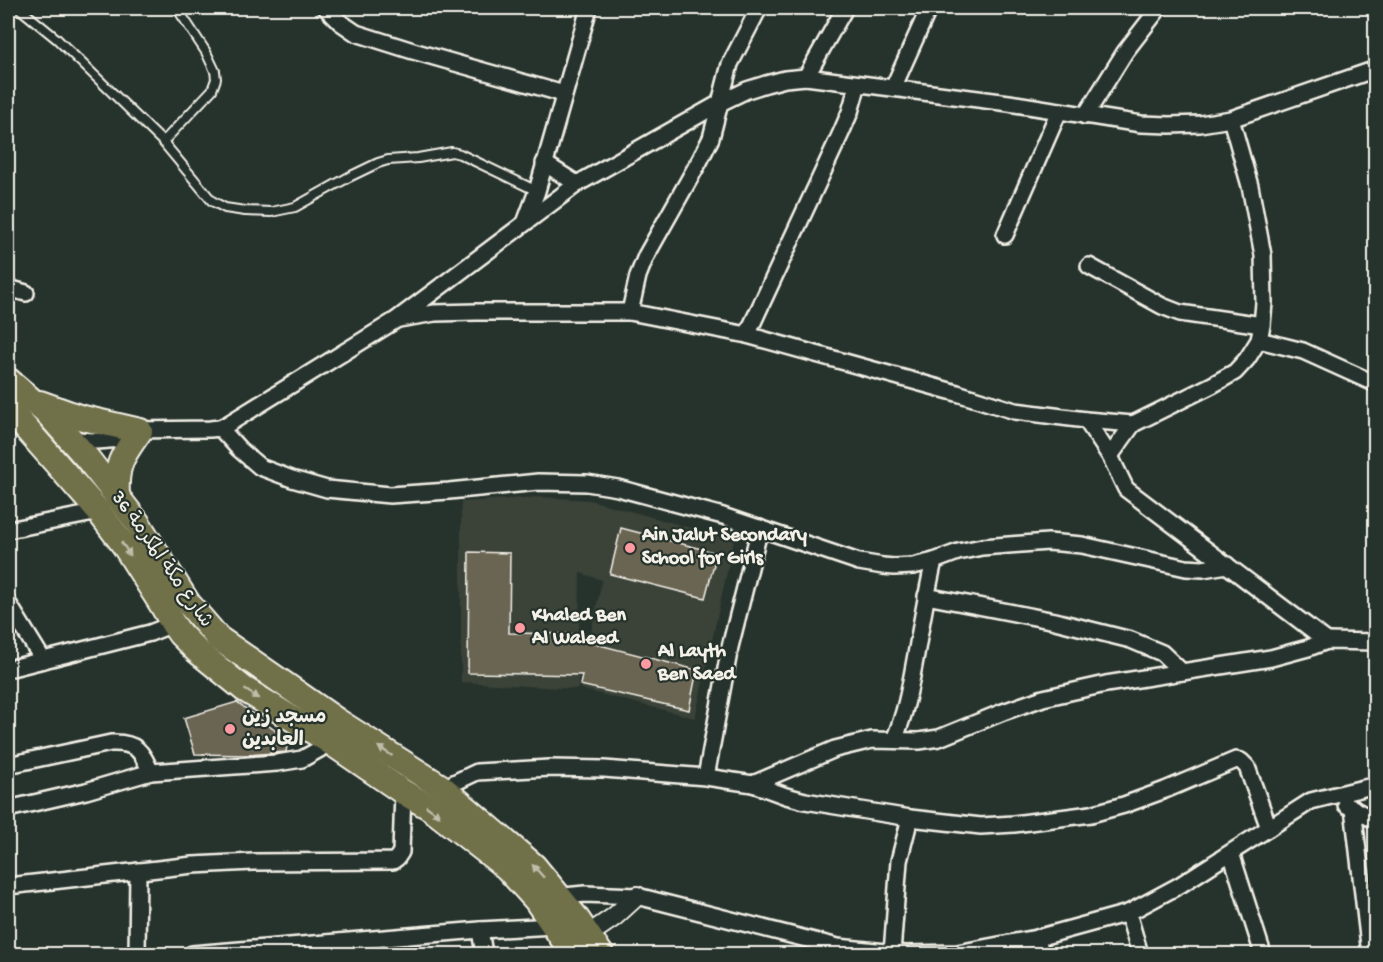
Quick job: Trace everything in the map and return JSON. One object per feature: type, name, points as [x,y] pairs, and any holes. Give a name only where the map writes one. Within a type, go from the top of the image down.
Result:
[{"type":"main road","name":"شارع مكة المكرمة 36","points":[[8,380],[50,416],[69,438],[108,505],[124,545],[172,624],[197,651],[244,689],[429,807],[548,898],[595,945]]},
{"type":"main road","points":[[8,396],[49,431],[69,438],[63,451],[64,472]]},
{"type":"main road","points":[[32,400],[79,417],[140,431],[123,454],[108,505]]},
{"type":"main road","name":"شارع مكة المكرمة 36","points":[[8,408],[64,472],[108,505],[137,522],[188,603],[218,638],[339,722],[443,788],[534,866],[548,898],[554,927],[569,952]]},
{"type":"street","points":[[326,8],[356,33],[564,94]]},
{"type":"street","points":[[525,223],[537,191],[589,8]]},
{"type":"street","points":[[630,312],[638,276],[646,256],[711,138],[730,64],[759,8]]},
{"type":"street","points":[[806,77],[845,8]]},
{"type":"street","points":[[893,88],[929,8]]},
{"type":"street","points":[[1085,116],[1125,52],[1159,8]]},
{"type":"street","points":[[69,438],[82,433],[110,429],[140,431],[210,429],[228,424],[396,320],[577,184],[720,103],[766,84],[806,77],[1141,124],[1170,125],[1200,124],[1231,119],[1376,69]]},
{"type":"street","points":[[747,335],[841,134],[858,84]]},
{"type":"street","points":[[1005,235],[1059,111]]},
{"type":"street","points":[[1110,456],[1133,424],[1235,372],[1247,359],[1260,333],[1264,287],[1263,255],[1250,186],[1231,119]]},
{"type":"street","points":[[544,163],[577,184]]},
{"type":"street","points":[[1089,266],[1162,306],[1180,313],[1260,333],[1376,384]]},
{"type":"street","points":[[8,288],[26,292]]},
{"type":"street","points":[[396,320],[435,314],[476,312],[630,312],[747,335],[1015,411],[1133,424]]},
{"type":"street","points":[[1086,420],[1110,456],[1126,489],[1327,641]]},
{"type":"street","points":[[220,428],[260,467],[327,489],[390,495],[538,482],[586,483],[628,491],[723,516],[859,562],[894,567],[913,566],[934,561],[982,546],[1048,542],[1082,545],[1186,568],[1203,569],[1227,566]]},
{"type":"street","points":[[8,530],[108,505]]},
{"type":"street","points":[[706,777],[730,647],[760,528]]},
{"type":"street","points":[[894,740],[903,720],[934,561]]},
{"type":"street","points":[[926,596],[1054,621],[1131,640],[1162,653],[1182,672]]},
{"type":"street","points":[[8,603],[43,660]]},
{"type":"street","points":[[8,669],[150,633],[172,624]]},
{"type":"street","points":[[753,784],[835,749],[872,740],[919,741],[939,738],[1043,698],[1106,684],[1271,658],[1327,641],[1376,642]]},
{"type":"street","points":[[12,808],[86,791],[151,772],[277,763],[302,759],[320,749],[327,740]]},
{"type":"street","points":[[8,765],[111,742],[124,742],[135,746],[144,757],[151,772]]},
{"type":"street","points":[[443,788],[477,772],[550,768],[604,769],[706,777],[753,784],[805,801],[910,818],[981,826],[1091,814],[1165,790],[1236,760],[1241,761],[1247,767],[1269,828]]},
{"type":"street","points":[[548,898],[585,894],[637,896],[838,951],[957,954],[1037,938],[1128,913],[1180,885],[1311,801],[1376,785]]},
{"type":"street","points":[[8,886],[193,865],[393,861],[401,852],[403,792]]},
{"type":"street","points":[[1288,815],[1348,806],[1376,795]]},
{"type":"street","points":[[1348,806],[1376,821]]},
{"type":"street","points":[[1348,806],[1370,954]]},
{"type":"street","points":[[901,954],[899,861],[910,818]]},
{"type":"street","points":[[1231,853],[1263,954]]},
{"type":"street","points":[[136,954],[138,871]]},
{"type":"street","points":[[569,952],[595,945],[614,917],[637,896]]},
{"type":"street","points":[[1128,913],[1140,954]]},
{"type":"street","points":[[192,954],[480,930],[554,927]]},
{"type":"street","points":[[480,930],[484,954]]},
{"type":"street","points":[[1037,938],[1041,954]]},
{"type":"lane","points":[[18,8],[57,39],[163,142],[212,201],[225,208],[271,212],[295,207],[366,168],[388,160],[452,152],[537,191]]},
{"type":"lane","points":[[163,142],[212,90],[216,79],[215,71],[206,52],[177,8]]},
{"type":"shaded area","points":[[540,497],[590,500],[734,540],[695,718],[581,689],[602,580],[580,573],[578,689],[461,682],[461,502]]},
{"type":"building","name":"Ain Jalut Secondary School for Girls","points":[[621,528],[717,553],[705,598],[610,574]]},
{"type":"building","name":"Khaled Ben Al Waleed","points":[[469,552],[510,553],[509,633],[576,634],[576,639],[697,670],[689,710],[580,685],[582,675],[468,673]]},
{"type":"building","name":"مسجد زين العابدين","points":[[237,702],[288,740],[286,752],[246,755],[195,754],[184,718]]},
{"type":"place","name":"Ain Jalut Secondary School for Girls","points":[[630,548]]},
{"type":"place","name":"Khaled Ben Al Waleed","points":[[520,628]]},
{"type":"place","name":"Al Layth Ben Saed","points":[[646,664]]},
{"type":"place","name":"مسجد زين العابدين","points":[[230,729]]}]
